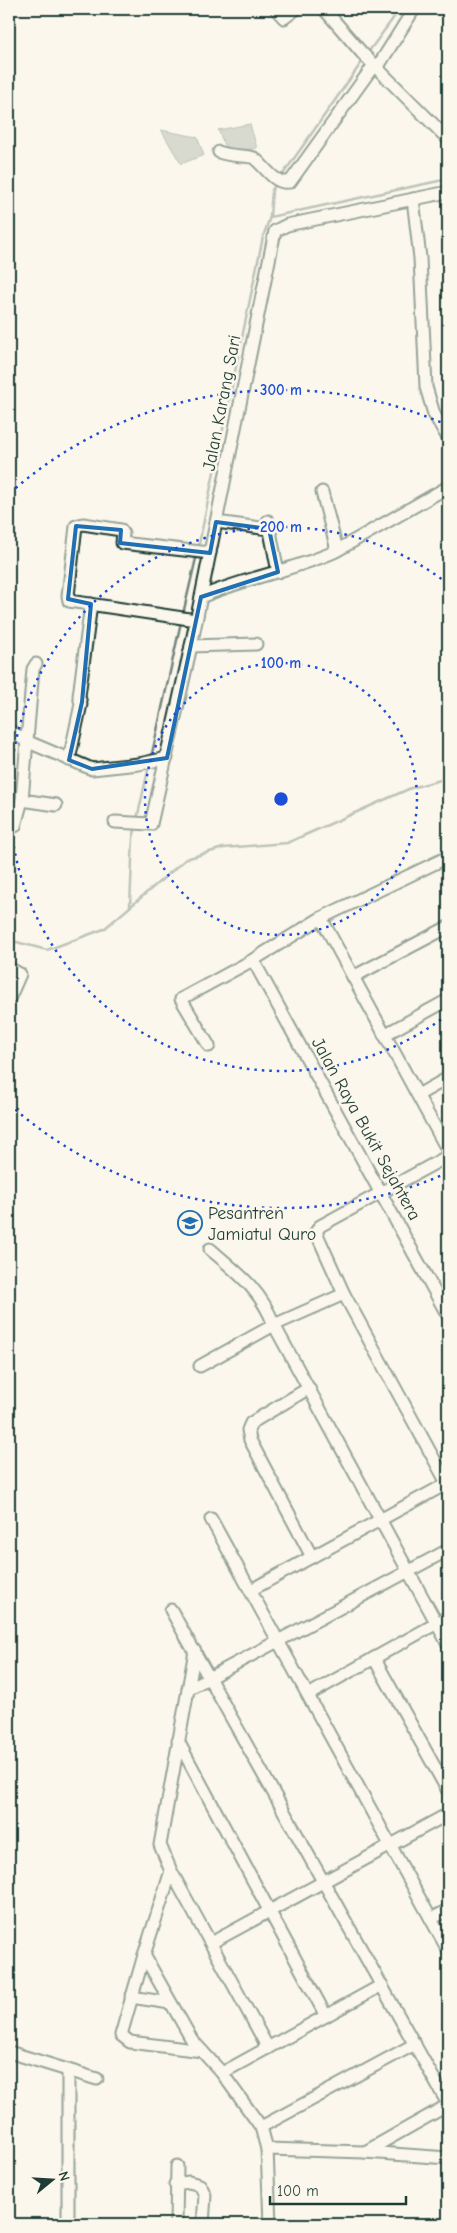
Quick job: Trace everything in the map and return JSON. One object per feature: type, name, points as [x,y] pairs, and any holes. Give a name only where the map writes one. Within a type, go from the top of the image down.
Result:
[{"type":"street","points":[[276,9],[284,18],[296,9]]},
{"type":"street","points":[[324,9],[362,53],[448,139]]},
{"type":"street","points":[[219,152],[229,157],[250,156],[283,182],[292,181],[414,9]]},
{"type":"street","name":"Jalan Karang Sari","points":[[114,822],[151,824],[162,759],[191,646],[193,619],[201,597],[207,553],[216,522],[275,231],[287,225],[448,192]]},
{"type":"street","points":[[413,199],[420,258],[426,387],[434,414],[448,438]]},
{"type":"street","points":[[201,597],[226,586],[305,565],[336,551],[448,487]]},
{"type":"street","points":[[322,492],[336,551]]},
{"type":"street","points":[[216,522],[268,525],[278,572]]},
{"type":"street","points":[[193,619],[68,599],[76,526],[83,524],[121,530],[123,532],[122,543],[207,553]]},
{"type":"street","points":[[69,760],[82,704],[79,696],[90,604]]},
{"type":"street","points":[[191,646],[256,644]]},
{"type":"street","points":[[15,826],[22,800],[33,669],[36,664]]},
{"type":"street","points":[[9,730],[26,742],[92,769],[139,764],[162,759]]},
{"type":"street","points":[[22,800],[56,805]]},
{"type":"street","points":[[209,1046],[181,998],[253,960],[320,918],[448,856]]},
{"type":"street","points":[[320,918],[448,1151]]},
{"type":"street","points":[[354,977],[447,930]]},
{"type":"street","name":"Jalan Raya Bukit Sejahtera","points":[[253,960],[448,1316]]},
{"type":"street","points":[[9,968],[20,974],[9,999]]},
{"type":"street","points":[[384,1035],[448,1000]]},
{"type":"street","points":[[418,1095],[448,1078]]},
{"type":"street","points":[[251,1590],[448,1483],[344,1294],[316,1232],[320,1226],[448,1156]]},
{"type":"street","points":[[210,1249],[259,1294],[269,1310],[274,1325],[448,1644]]},
{"type":"street","points":[[200,1366],[274,1325],[344,1294]]},
{"type":"street","points":[[309,1388],[251,1423],[248,1430],[250,1440],[312,1557]]},
{"type":"street","points":[[211,1519],[448,1950]]},
{"type":"street","points":[[188,1689],[209,1676],[448,1550]]},
{"type":"street","points":[[171,1610],[448,2104],[365,2152]]},
{"type":"street","points":[[308,1695],[448,1617]]},
{"type":"street","points":[[195,1651],[159,1840],[162,1852],[171,1871],[268,2048]]},
{"type":"street","points":[[374,1658],[448,1791]]},
{"type":"street","points":[[178,1741],[326,2016]]},
{"type":"street","points":[[211,1944],[448,1814]]},
{"type":"street","points":[[171,1871],[120,2031],[126,2040],[202,2051]]},
{"type":"street","points":[[431,1919],[448,1910]]},
{"type":"street","points":[[144,1955],[192,2040],[222,2073],[261,2127],[267,2149],[270,2224]]},
{"type":"street","points":[[222,2073],[382,1985]]},
{"type":"street","points":[[131,1997],[170,2003]]},
{"type":"street","points":[[261,2127],[415,2044]]},
{"type":"street","points":[[9,2052],[97,2080]]},
{"type":"street","points":[[68,2071],[68,2224]]},
{"type":"street","points":[[267,2149],[365,2152],[448,2158]]},
{"type":"street","points":[[176,2224],[177,2166]]},
{"type":"street","points":[[176,2184],[189,2182],[200,2185],[205,2195],[203,2224]]},
{"type":"highlighted area","points":[[216,522],[269,529],[278,572],[201,597],[167,758],[92,769],[69,760],[82,702],[91,604],[68,599],[76,526],[121,530],[120,543],[210,553]]},
{"type":"shaded area","points":[[250,124],[257,148],[228,153],[218,130]]},
{"type":"shaded area","points":[[161,130],[197,137],[204,155],[181,164]]},
{"type":"waterway","points":[[367,54],[400,9]]},
{"type":"waterway","points":[[281,177],[364,59]]},
{"type":"waterway","points":[[270,217],[448,179]]},
{"type":"waterway","points":[[198,549],[263,237],[270,217],[272,190],[277,183]]},
{"type":"waterway","points":[[183,614],[197,554]]},
{"type":"waterway","points":[[151,758],[181,622]]},
{"type":"waterway","points":[[137,819],[149,766]]},
{"type":"waterway","points":[[9,940],[47,950],[104,929],[186,859],[223,848],[287,843],[411,788],[448,778]]},
{"type":"waterway","points":[[130,906],[133,838],[136,827]]},
{"type":"place","name":"Pesantren Jamiatul Quro","points":[[190,1223]]}]
